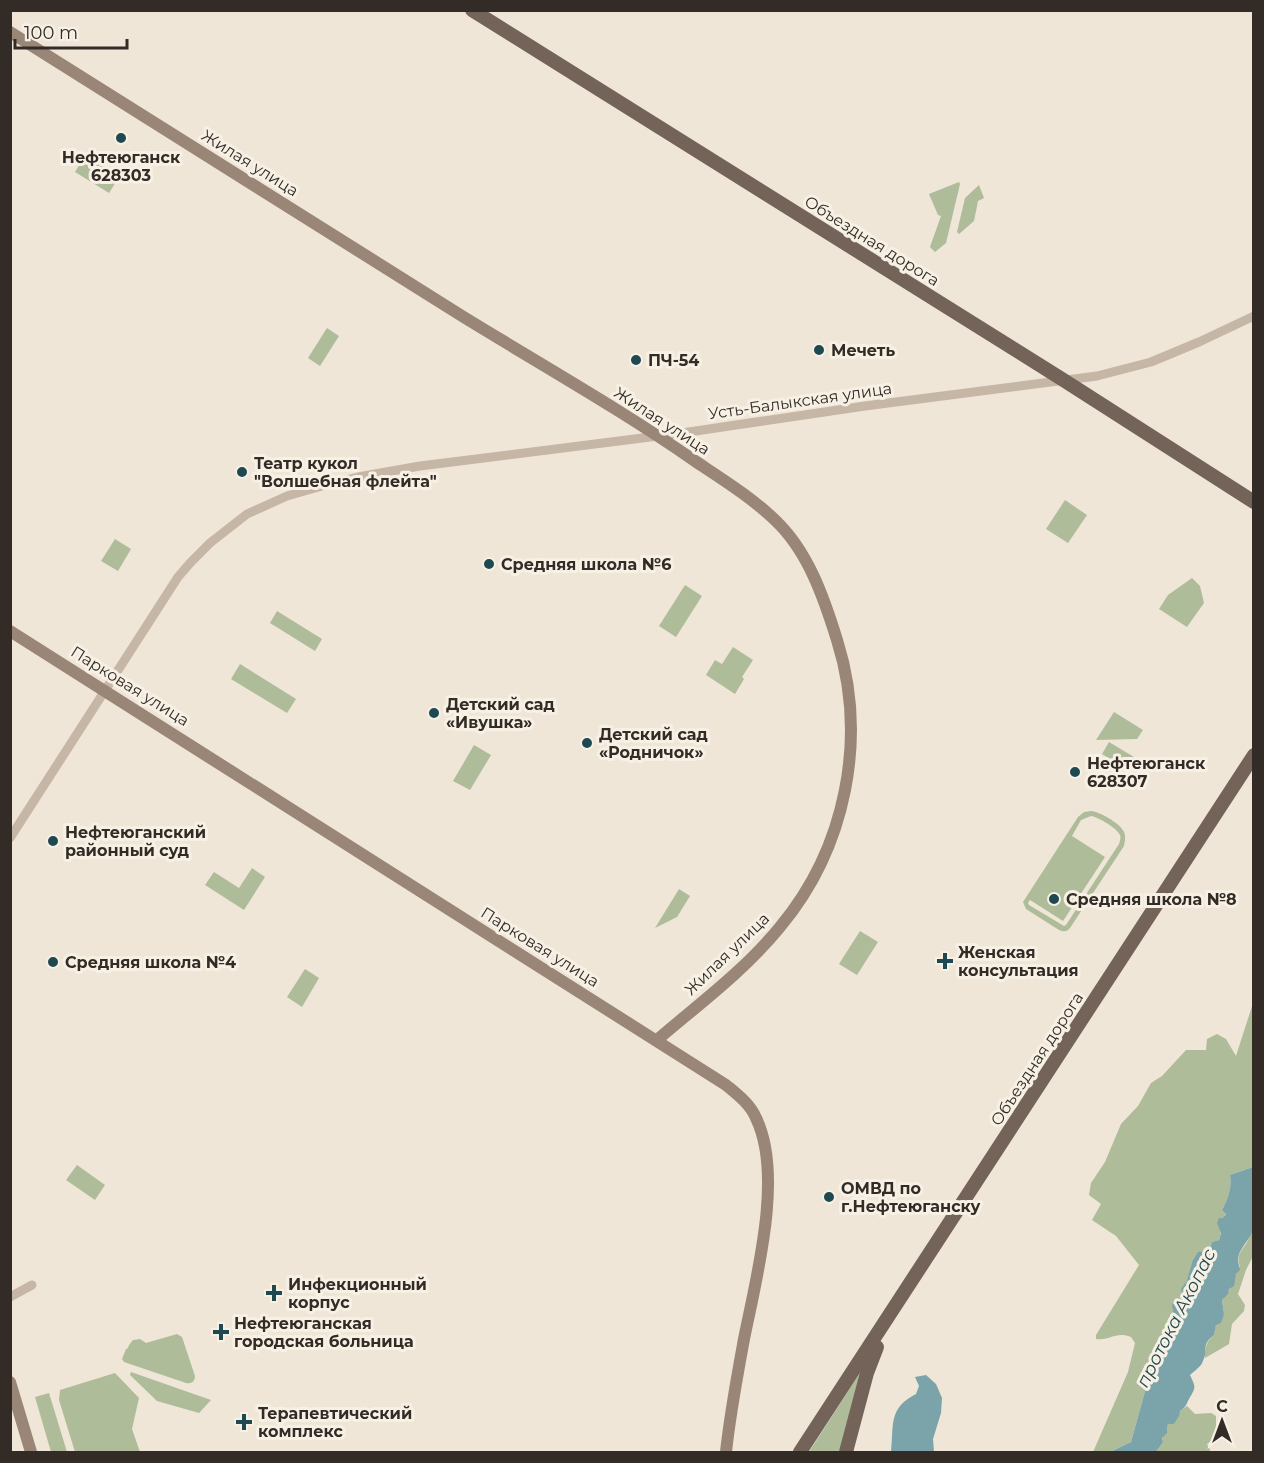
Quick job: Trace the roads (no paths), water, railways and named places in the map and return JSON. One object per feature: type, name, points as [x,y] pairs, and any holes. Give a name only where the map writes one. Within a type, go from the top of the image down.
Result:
[{"type":"main road","name":"Объездная дорога","points":[[472,10],[1254,502]]},
{"type":"main road","name":"Жилая улица","points":[[10,32],[658,436],[761,507],[782,527],[801,552],[821,594],[841,651],[849,692],[850,761],[844,798],[830,842],[818,869],[789,916],[752,957],[657,1040]]},
{"type":"main road","name":"Парковая улица","points":[[10,631],[657,1040],[726,1085],[750,1107],[757,1119],[765,1146],[768,1172],[767,1193],[759,1272],[734,1390],[726,1452]]},
{"type":"main road","name":"Объездная дорога","points":[[888,1320],[1254,755]]},
{"type":"main road","points":[[801,1452],[888,1320]]},
{"type":"main road","points":[[846,1452],[867,1373],[888,1320]]},
{"type":"main road","points":[[10,1382],[31,1452]]},
{"type":"street","name":"Усть-Балыкская улица","points":[[10,838],[166,594],[191,562],[230,526],[247,514],[287,496],[391,470],[1097,376],[1151,362],[1254,316]]},
{"type":"street","points":[[10,1297],[32,1285]]},
{"type":"water","name":"протока Акопас","points":[[1253,1167],[1253,1230],[1238,1256],[1240,1270],[1236,1274],[1234,1286],[1229,1289],[1228,1294],[1222,1300],[1224,1314],[1221,1323],[1216,1325],[1214,1335],[1207,1342],[1202,1363],[1190,1375],[1194,1387],[1186,1406],[1180,1411],[1174,1424],[1168,1424],[1167,1433],[1162,1438],[1163,1442],[1156,1452],[1110,1452],[1131,1442],[1149,1377],[1157,1373],[1159,1366],[1155,1343],[1164,1336],[1174,1316],[1172,1305],[1184,1296],[1181,1289],[1187,1281],[1192,1262],[1198,1252],[1209,1251],[1212,1242],[1219,1240],[1221,1233],[1217,1223],[1219,1218],[1223,1218],[1226,1214],[1222,1210],[1229,1193],[1230,1175]]},
{"type":"water","points":[[926,1375],[936,1384],[942,1398],[941,1413],[933,1439],[934,1452],[891,1452],[894,1418],[897,1411],[907,1399],[916,1394],[919,1386],[915,1377]]},
{"type":"place","name":"Нефтеюганск 628303","points":[[121,138]]},
{"type":"place","name":"Мечеть","points":[[819,350]]},
{"type":"place","name":"ПЧ-54","points":[[636,360]]},
{"type":"place","name":"Театр кукол \"Волшебная флейта\"","points":[[242,472]]},
{"type":"place","name":"Средняя школа №6","points":[[489,564]]},
{"type":"place","name":"Детский сад «Ивушка»","points":[[434,713]]},
{"type":"place","name":"Детский сад «Родничок»","points":[[587,743]]},
{"type":"place","name":"Нефтеюганск 628307","points":[[1075,772]]},
{"type":"place","name":"Нефтеюганский районный суд","points":[[53,841]]},
{"type":"place","name":"Средняя школа №8","points":[[1054,899]]},
{"type":"place","name":"Женская консультация","points":[[945,961]]},
{"type":"place","name":"Средняя школа №4","points":[[53,962]]},
{"type":"place","name":"ОМВД по г.Нефтеюганску","points":[[829,1197]]},
{"type":"place","name":"Инфекционный корпус","points":[[274,1293]]},
{"type":"place","name":"Нефтеюганская городская больница","points":[[221,1332]]},
{"type":"place","name":"Терапевтический комплекс","points":[[244,1422]]}]
